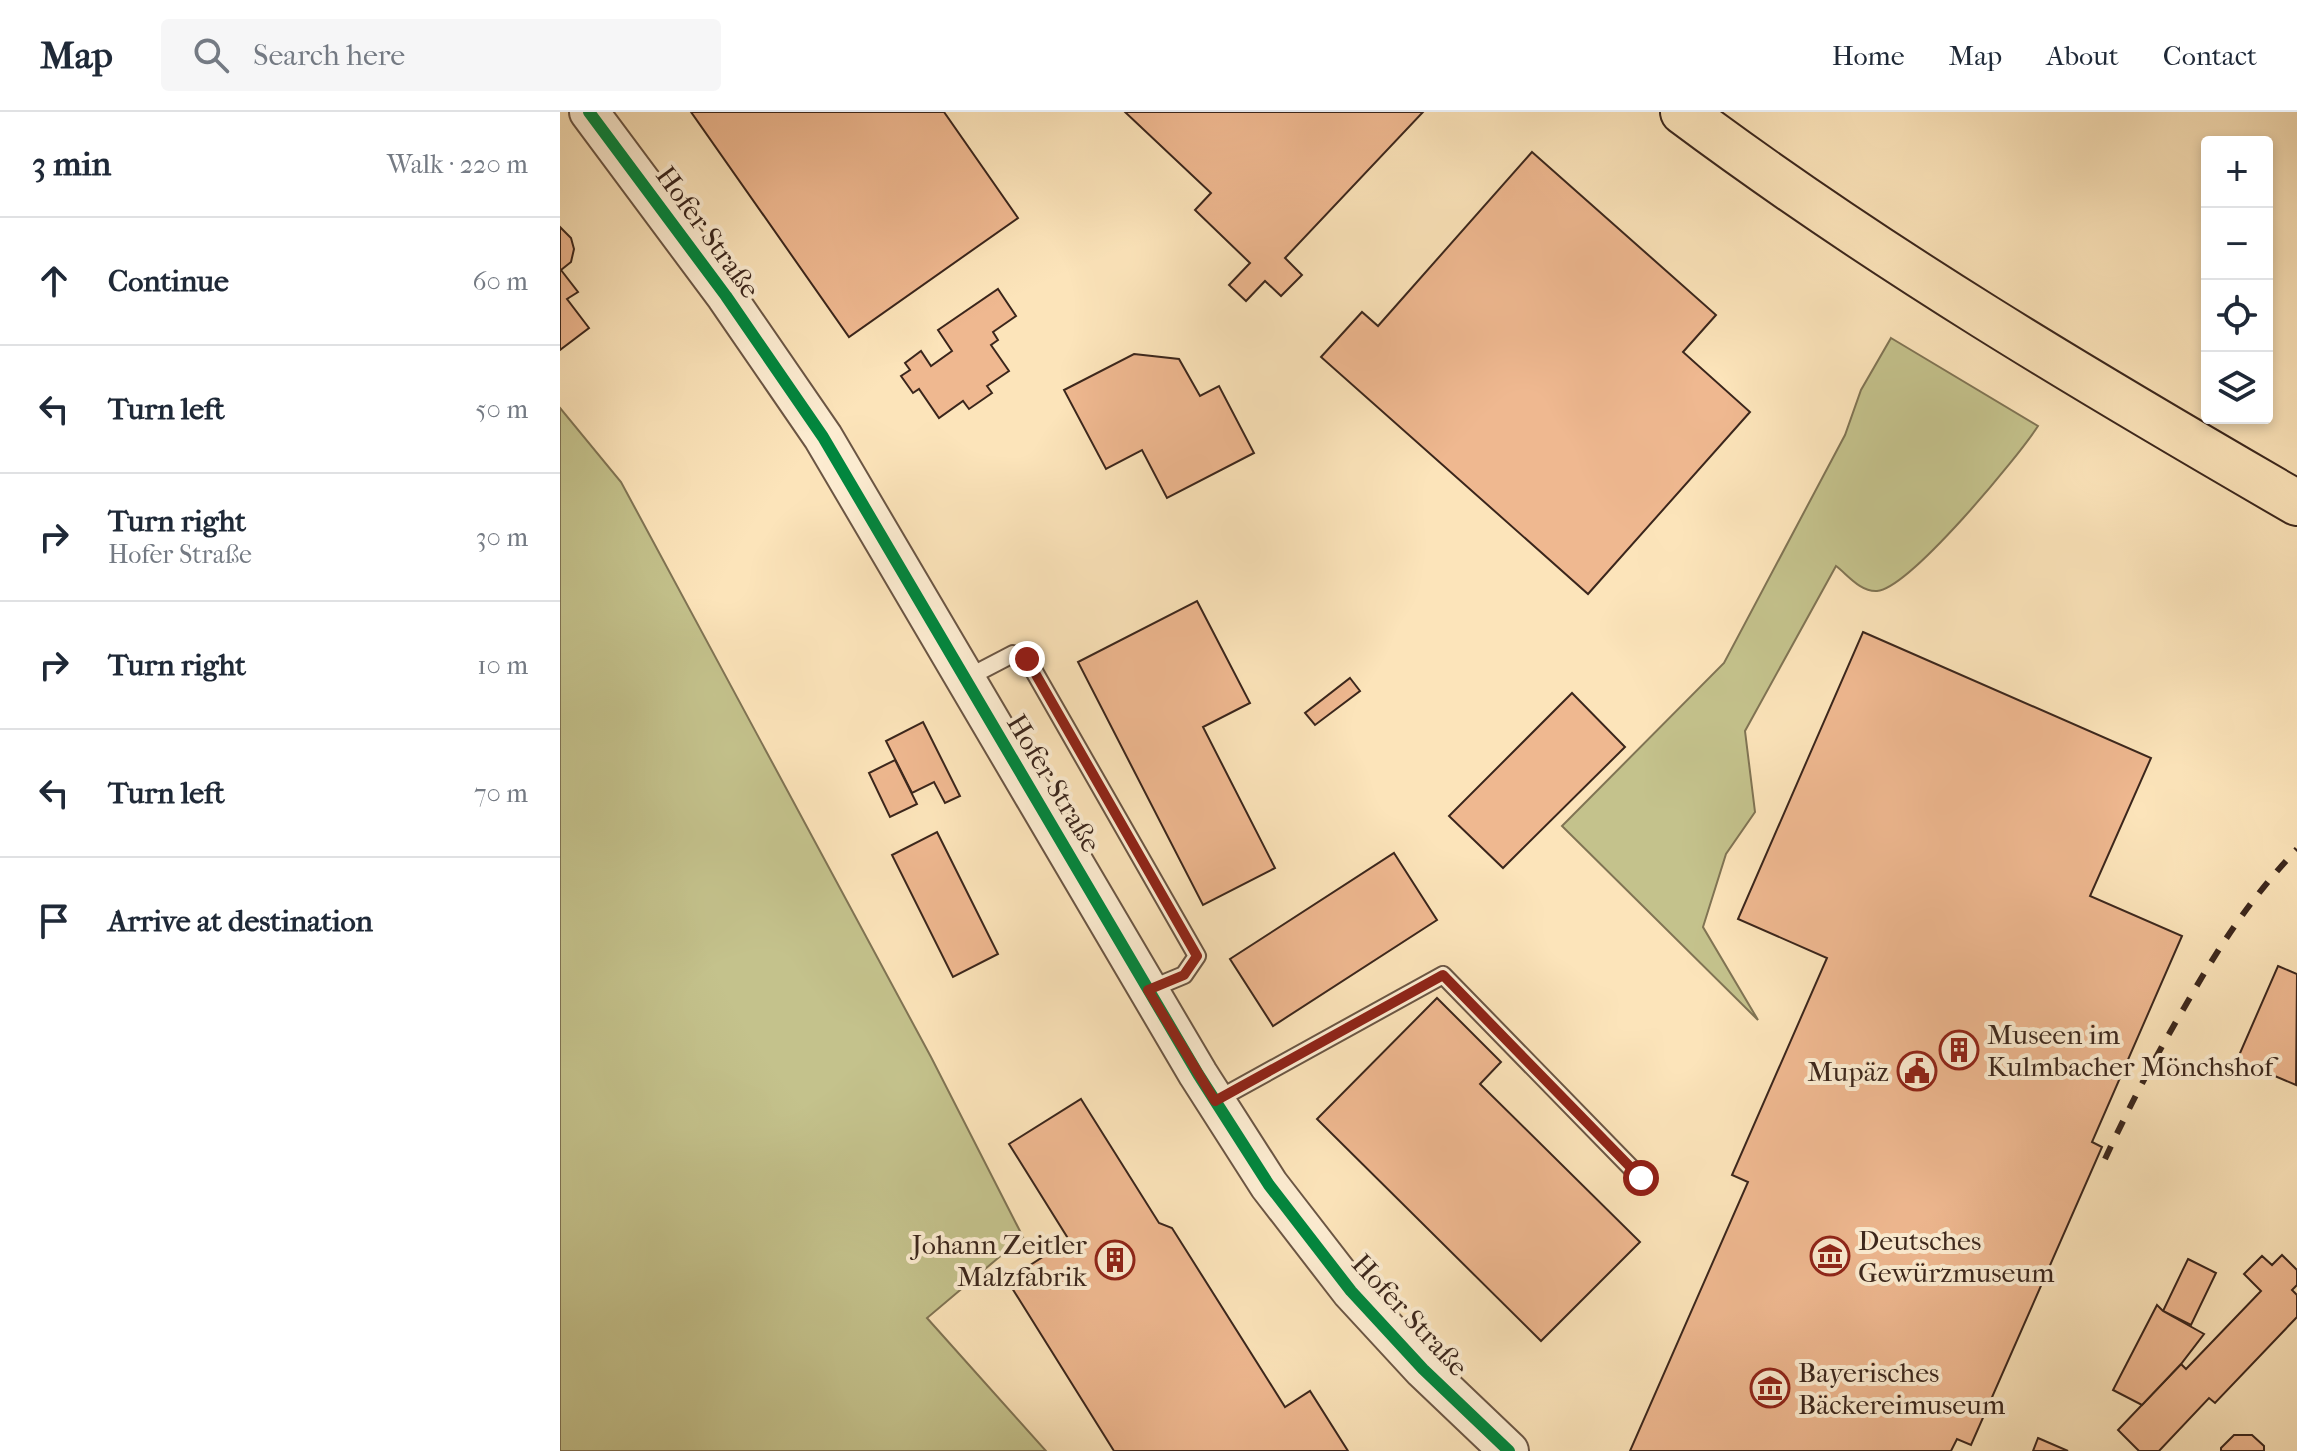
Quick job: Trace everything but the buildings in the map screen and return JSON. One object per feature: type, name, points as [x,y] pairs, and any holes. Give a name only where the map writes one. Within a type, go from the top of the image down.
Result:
[{"type":"highway","points":[[1683,112],[1912,269],[2143,414],[2297,503]]},
{"type":"street","name":"Hofer Straße","points":[[589,112],[726,296],[823,437],[1148,990],[1269,1185],[1351,1291],[1423,1369],[1509,1451]]},
{"type":"lane","points":[[965,679],[1013,654],[1027,659],[1197,956],[1184,975],[1148,990]]},
{"type":"lane","points":[[1215,1101],[1443,975],[1641,1178]]},
{"type":"shaded area","points":[[1891,338],[2038,426],[1962,519],[1937,546],[1893,584],[1871,591],[1859,586],[1836,566],[1745,731],[1755,812],[1726,854],[1703,927],[1758,1020],[1562,826],[1724,663],[1845,435],[1861,390]]},
{"type":"shaded area","points":[[560,408],[621,482],[931,1057],[1023,1237],[927,1318],[1046,1451],[560,1451]]},
{"type":"railway","points":[[2105,1159],[2133,1101],[2209,965],[2249,906],[2297,849]]},
{"type":"cycle path","points":[[589,112],[726,296],[823,437],[1198,1074],[1269,1185],[1351,1291],[1423,1369],[1509,1451]]},
{"type":"place","name":"Museen im Kulmbacher Mönchshof","points":[[1959,1050]]},
{"type":"place","name":"Mupäz","points":[[1917,1071]]},
{"type":"place","name":"Deutsches Gewürzmuseum","points":[[1830,1256]]},
{"type":"place","name":"Johann Zeitler Malzfabrik","points":[[1115,1260]]},
{"type":"place","name":"Bayerisches Bäckereimuseum","points":[[1770,1388]]},
{"type":"route","points":[[1027,659],[1197,956],[1184,975],[1148,990],[1215,1101],[1443,975],[1641,1178]]}]
